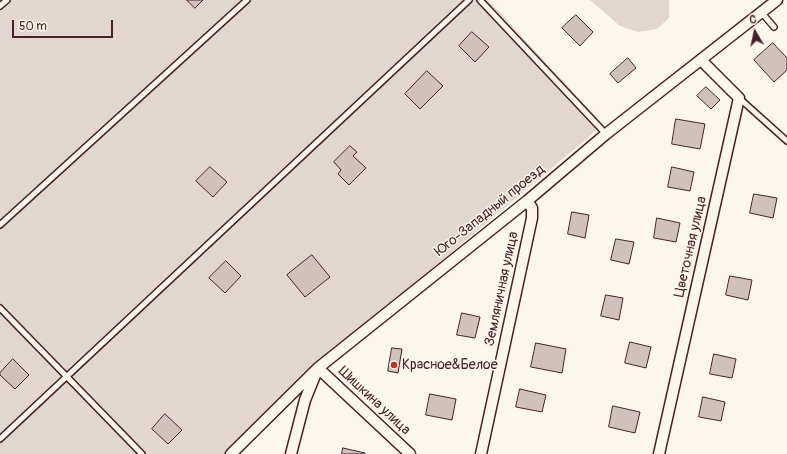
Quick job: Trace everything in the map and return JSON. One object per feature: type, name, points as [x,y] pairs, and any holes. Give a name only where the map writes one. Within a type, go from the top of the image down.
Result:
[{"type":"street","name":"Юго-Западный проезд","points":[[231,454],[318,368],[527,201],[606,134],[777,0]]},
{"type":"street","points":[[700,60],[739,98]]},
{"type":"street","name":"Цветочная улица","points":[[659,454],[739,98]]},
{"type":"street","name":"Земляничная улица","points":[[481,454],[532,218],[532,208],[527,201]]},
{"type":"street","points":[[291,454],[305,400],[318,368]]},
{"type":"street","name":"Шишкина улица","points":[[318,368],[410,454]]},
{"type":"lane","points":[[0,6],[7,0]]},
{"type":"lane","points":[[0,225],[247,0]]},
{"type":"lane","points":[[0,439],[469,0]]},
{"type":"lane","points":[[480,0],[606,134]]},
{"type":"lane","points":[[761,12],[774,27]]},
{"type":"lane","points":[[739,98],[787,141]]},
{"type":"lane","points":[[0,308],[142,454]]},
{"type":"shaded area","points":[[0,0],[488,0],[598,119],[598,127],[597,130],[315,367],[229,454],[0,454]]},
{"type":"shaded area","points":[[590,0],[669,0],[669,18],[657,29],[638,32],[620,26]]},
{"type":"building","points":[[187,0],[203,0],[195,8]]},
{"type":"building","points":[[576,15],[593,32],[580,46],[562,28]]},
{"type":"building","points":[[472,32],[489,47],[475,62],[459,46]]},
{"type":"building","points":[[773,43],[787,58],[787,70],[774,82],[754,60]]},
{"type":"building","points":[[628,58],[636,68],[618,83],[610,74]]},
{"type":"building","points":[[427,71],[443,86],[420,109],[405,94]]},
{"type":"building","points":[[706,87],[720,100],[711,109],[697,96]]},
{"type":"building","points":[[676,119],[705,124],[700,149],[672,144]]},
{"type":"building","points":[[350,146],[357,152],[353,156],[366,168],[349,185],[338,174],[341,170],[334,162]]},
{"type":"building","points":[[210,167],[227,182],[213,197],[196,181]]},
{"type":"building","points":[[672,167],[694,172],[690,191],[668,187]]},
{"type":"building","points":[[754,194],[777,198],[773,218],[750,213]]},
{"type":"building","points":[[572,212],[589,215],[585,238],[568,234]]},
{"type":"building","points":[[657,218],[680,223],[676,242],[654,238]]},
{"type":"building","points":[[616,239],[634,242],[629,264],[611,260]]},
{"type":"building","points":[[312,255],[330,277],[305,297],[287,275]]},
{"type":"building","points":[[226,261],[241,276],[225,293],[209,278]]},
{"type":"building","points":[[730,276],[752,280],[748,300],[726,295]]},
{"type":"building","points":[[606,295],[623,298],[619,320],[601,316]]},
{"type":"building","points":[[462,313],[480,317],[475,338],[457,335]]},
{"type":"building","points":[[630,342],[651,347],[646,368],[625,363]]},
{"type":"building","points":[[536,343],[566,349],[562,373],[531,367]]},
{"type":"building","points":[[392,348],[402,349],[398,373],[388,371]]},
{"type":"building","points":[[714,354],[736,359],[732,378],[710,374]]},
{"type":"building","points":[[13,359],[29,375],[15,389],[0,375],[0,373]]},
{"type":"building","points":[[520,389],[546,395],[542,412],[516,407]]},
{"type":"building","points":[[430,394],[456,399],[452,420],[426,415]]},
{"type":"building","points":[[703,397],[725,402],[721,421],[699,417]]},
{"type":"building","points":[[613,406],[640,412],[635,433],[609,427]]},
{"type":"building","points":[[165,414],[182,430],[168,444],[152,429]]},
{"type":"building","points":[[343,448],[365,453],[365,454],[342,454]]},
{"type":"place","name":"Красное&Белое","points":[[394,365]]}]
